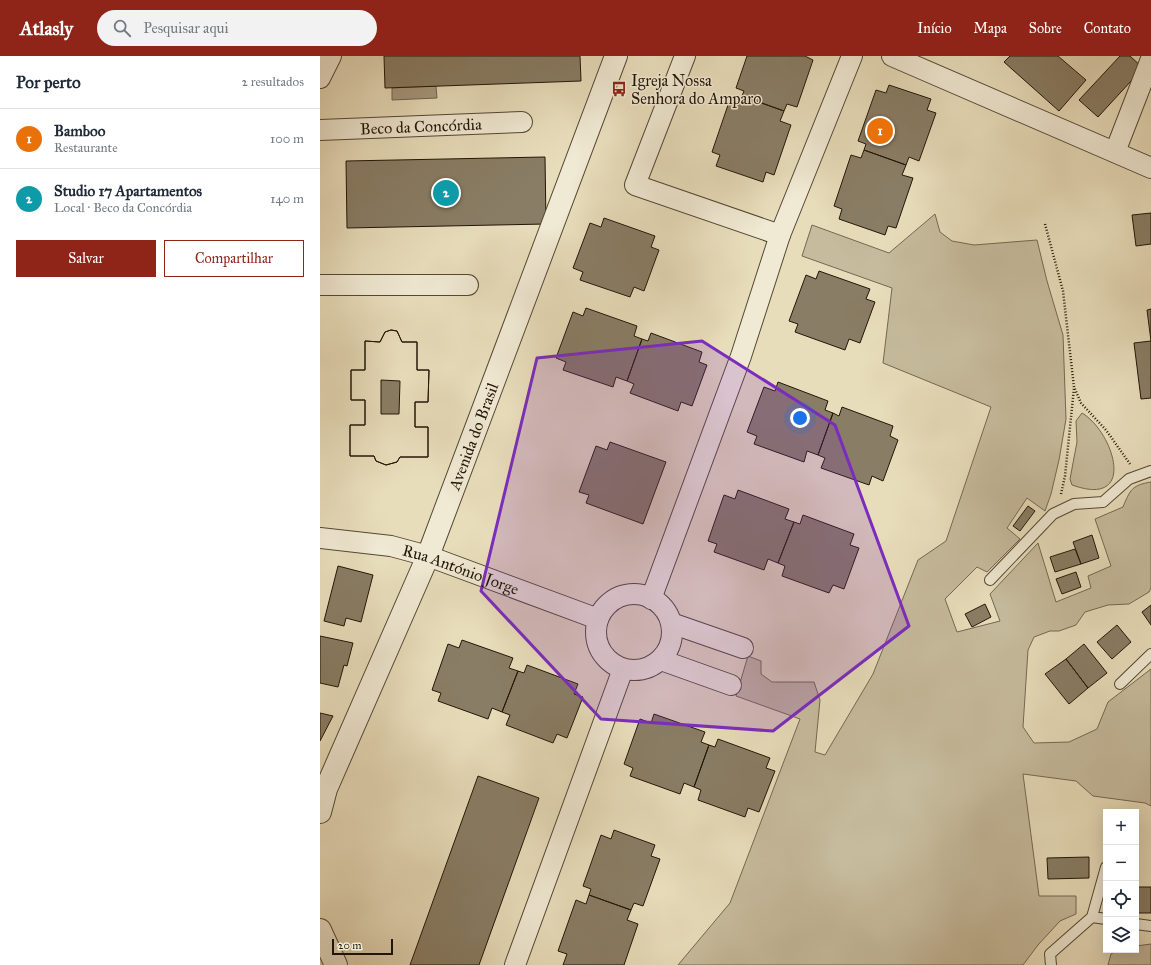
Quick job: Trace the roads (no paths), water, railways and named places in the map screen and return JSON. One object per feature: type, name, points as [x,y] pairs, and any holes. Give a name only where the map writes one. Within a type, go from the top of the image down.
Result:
[{"type":"street","points":[[320,78],[331,56]]},
{"type":"street","name":"Avenida do Brasil","points":[[320,812],[326,789],[428,556],[616,56]]},
{"type":"street","points":[[685,56],[635,185],[780,235]]},
{"type":"street","points":[[651,599],[741,356],[780,235],[852,56]]},
{"type":"street","points":[[892,56],[1151,168]]},
{"type":"street","points":[[1115,152],[1151,59]]},
{"type":"street","name":"Beco da Concórdia","points":[[320,130],[522,122]]},
{"type":"street","points":[[320,285],[468,285]]},
{"type":"street","name":"Rua António Jorge","points":[[320,538],[391,546],[428,556],[598,619]]},
{"type":"street","points":[[636,594],[651,599],[663,608],[671,623],[671,639],[669,646],[661,660],[647,668],[639,670],[623,669],[609,662],[600,649],[595,634],[598,619],[606,605],[620,597],[636,594]]},
{"type":"street","points":[[671,623],[743,648]]},
{"type":"street","points":[[661,660],[731,685]]},
{"type":"street","points":[[515,965],[623,669]]},
{"type":"street","points":[[320,930],[336,965]]},
{"type":"lane","points":[[990,580],[1053,514],[1074,504],[1103,502],[1129,478],[1151,471]]},
{"type":"lane","points":[[1120,684],[1151,654]]},
{"type":"lane","points":[[1051,965],[1050,954],[1092,917],[1103,878]]},
{"type":"lane","points":[[1092,917],[1103,919]]},
{"type":"lane","points":[[1139,924],[1151,926]]},
{"type":"place","name":"Igreja Nossa Senhora do Amparo","points":[[619,89]]},
{"type":"place","name":"Bamboo","points":[[880,131]]},
{"type":"place","name":"Studio 17 Apartamentos","points":[[446,193]]}]
